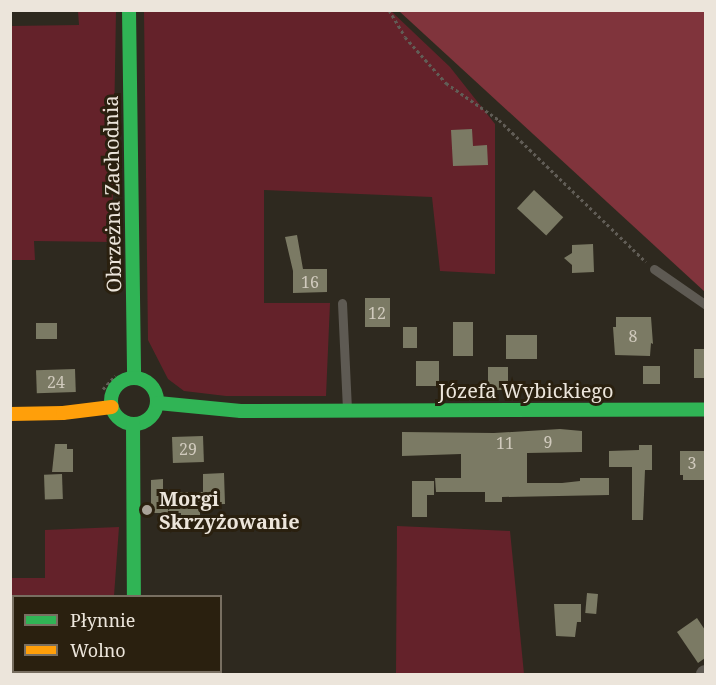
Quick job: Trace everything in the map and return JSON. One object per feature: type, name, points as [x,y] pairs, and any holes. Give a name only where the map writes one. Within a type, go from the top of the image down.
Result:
[{"type":"street","name":"Obrzeżna Zachodnia","points":[[129,10],[134,377]]},
{"type":"street","points":[[134,377],[144,379],[152,385],[158,403],[150,418],[134,424],[117,416],[112,407],[111,397],[116,387],[124,380],[134,377]]},
{"type":"street","name":"Józefa Wybickiego","points":[[158,403],[241,411],[705,409]]},
{"type":"street","points":[[10,414],[63,413],[112,407]]},
{"type":"street","points":[[134,424],[134,595]]},
{"type":"lane","points":[[654,269],[705,305]]},
{"type":"lane","points":[[342,303],[348,411]]},
{"type":"path","points":[[389,10],[405,37],[446,83],[499,120],[654,269]]},
{"type":"shaded area","points":[[78,11],[116,11],[112,242],[34,241],[35,260],[11,260],[11,26],[79,25]]},
{"type":"shaded area","points":[[144,11],[391,11],[450,67],[495,124],[495,274],[440,271],[432,197],[264,190],[264,303],[330,303],[326,396],[226,396],[184,391],[168,379],[148,340]]},
{"type":"shaded area","points":[[399,11],[705,11],[705,292]]},
{"type":"shaded area","points":[[397,526],[510,531],[524,674],[396,674]]},
{"type":"shaded area","points":[[119,527],[114,595],[12,595],[11,610],[11,578],[45,578],[45,530]]},
{"type":"building","points":[[472,129],[473,146],[487,145],[488,165],[453,166],[451,130]]},
{"type":"building","points":[[534,190],[563,217],[546,236],[517,208]]},
{"type":"building","points":[[297,235],[303,269],[327,269],[327,292],[293,293],[293,271],[285,237]]},
{"type":"building","points":[[593,244],[594,272],[572,273],[572,265],[564,258],[572,253],[572,245]]},
{"type":"building","points":[[365,298],[390,298],[390,327],[365,327]]},
{"type":"building","points":[[616,317],[651,317],[653,344],[651,343],[650,356],[615,355],[613,327],[616,327]]},
{"type":"building","points":[[453,322],[473,322],[473,356],[453,356]]},
{"type":"building","points":[[36,323],[57,323],[57,339],[36,339]]},
{"type":"building","points":[[403,327],[417,327],[417,348],[403,348]]},
{"type":"building","points":[[506,335],[537,335],[537,359],[506,359]]},
{"type":"building","points":[[694,349],[705,349],[705,378],[694,378]]},
{"type":"building","points":[[416,361],[439,361],[439,386],[416,386]]},
{"type":"building","points":[[643,366],[660,366],[660,384],[643,384]]},
{"type":"building","points":[[488,367],[508,367],[508,390],[488,390]]},
{"type":"building","points":[[75,369],[76,392],[37,393],[36,370]]},
{"type":"building","points":[[560,429],[582,431],[582,452],[527,453],[527,483],[562,483],[580,481],[580,478],[609,478],[609,495],[502,497],[502,502],[485,502],[485,492],[436,492],[435,478],[461,478],[461,454],[402,456],[402,432],[494,433]]},
{"type":"building","points":[[203,436],[204,462],[173,463],[172,437]]},
{"type":"building","points":[[55,444],[67,444],[67,449],[73,449],[73,472],[52,472]]},
{"type":"building","points":[[639,445],[652,445],[652,470],[645,470],[643,520],[632,520],[632,467],[609,467],[609,451],[639,450]]},
{"type":"building","points":[[680,451],[705,451],[705,480],[683,480],[683,475],[680,475]]},
{"type":"building","points":[[224,473],[225,504],[200,505],[200,519],[181,519],[181,513],[151,513],[151,480],[163,479],[163,492],[203,492],[203,474]]},
{"type":"building","points":[[62,474],[63,499],[45,500],[44,475]]},
{"type":"building","points":[[412,481],[434,481],[434,495],[427,495],[427,517],[412,517]]},
{"type":"building","points":[[587,593],[598,594],[596,614],[585,613]]},
{"type":"building","points":[[554,604],[581,604],[581,622],[577,622],[575,637],[556,636]]},
{"type":"building","points":[[697,618],[705,630],[705,658],[698,663],[677,632]]},
{"type":"traffic: fast","points":[[129,10],[134,377]]},
{"type":"traffic: fast","points":[[134,378],[150,385],[157,401],[150,417],[134,424],[118,417],[111,401],[118,385],[134,378]]},
{"type":"traffic: fast","points":[[158,403],[241,411],[706,409]]},
{"type":"traffic: fast","points":[[133,424],[134,595]]},
{"type":"traffic: slow","points":[[10,414],[63,413],[112,407]]},
{"type":"place","name":"Morgi Skrzyżowanie","points":[[147,510]]}]
